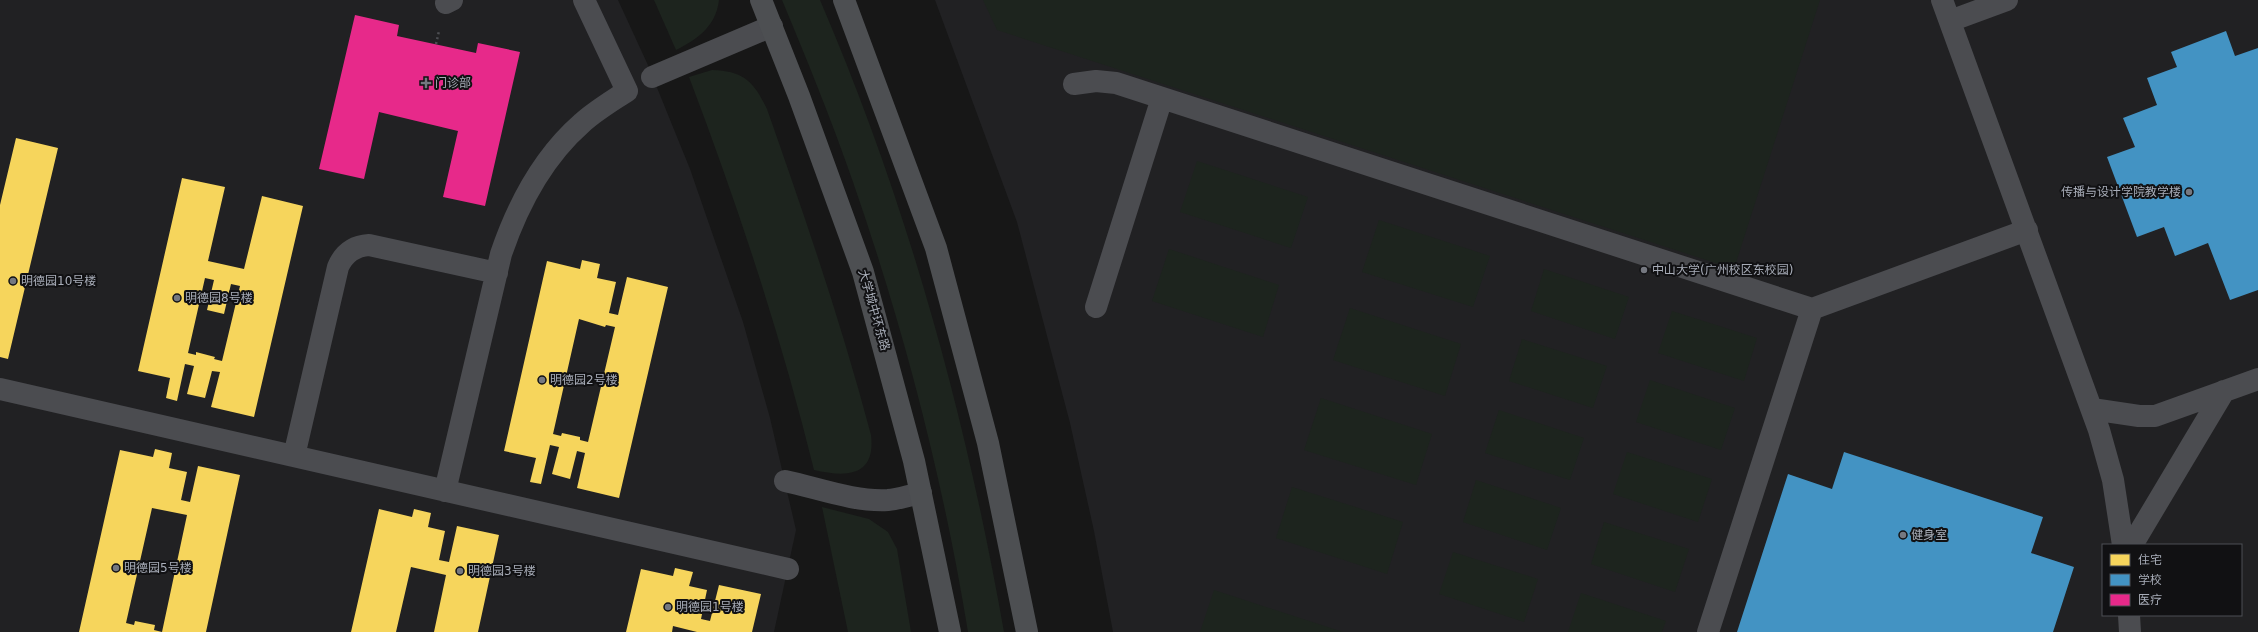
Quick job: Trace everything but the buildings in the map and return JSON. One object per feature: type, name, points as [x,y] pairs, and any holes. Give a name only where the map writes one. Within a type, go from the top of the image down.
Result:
[{"type":"main road","name":"大学城中环东路","points":[[761,0],[863,272],[890,369],[921,493],[950,632]]},
{"type":"main road","points":[[844,0],[936,248],[988,443],[1027,632]]},
{"type":"lane","points":[[445,491],[497,273],[511,225],[526,194],[541,170],[582,123],[627,91],[584,0]]},
{"type":"lane","points":[[1942,0],[2092,409],[2113,480],[2123,544]]},
{"type":"lane","points":[[1950,21],[2007,0]]},
{"type":"lane","points":[[652,77],[772,26]]},
{"type":"lane","points":[[1074,84],[1096,81],[1111,82],[1812,309],[2027,230]]},
{"type":"lane","points":[[1096,307],[1162,98]]},
{"type":"lane","points":[[294,456],[338,268],[344,256],[353,248],[369,245],[497,273]]},
{"type":"lane","points":[[1708,632],[1812,309]]},
{"type":"lane","points":[[2092,409],[2139,416],[2155,416],[2258,379]]},
{"type":"lane","points":[[0,389],[788,569]]},
{"type":"lane","points":[[2133,544],[2224,391]]},
{"type":"lane","points":[[785,481],[848,496],[876,500],[889,500],[921,493]]},
{"type":"lane","points":[[2129,616],[2130,632]]},
{"type":"shaded area","points":[[0,0],[618,0],[647,63],[690,169],[743,322],[770,418],[796,530],[774,632],[0,632]]},
{"type":"shaded area","points":[[654,0],[719,0],[714,17],[705,31],[692,41],[676,50]]},
{"type":"shaded area","points":[[782,0],[820,0],[851,76],[880,154],[906,232],[952,390],[989,551],[1004,632],[968,632],[947,518],[934,461],[889,293],[872,237],[845,159]]},
{"type":"shaded area","name":"中山大学(广州校区东校园)","points":[[935,0],[2258,0],[2258,632],[1113,632],[1094,531],[1070,423],[1017,222]]},
{"type":"shaded area","points":[[983,0],[1820,0],[1734,269],[997,30]]},
{"type":"shaded area","points":[[712,70],[732,73],[747,80],[757,92],[767,109],[822,271],[848,353],[871,435],[869,460],[863,467],[856,471],[837,474],[814,470],[787,370],[758,272],[725,174],[689,77]]},
{"type":"shaded area","points":[[1197,161],[1308,197],[1291,248],[1180,212]]},
{"type":"shaded area","points":[[1379,220],[1490,256],[1473,307],[1362,272]]},
{"type":"shaded area","points":[[1169,249],[1279,285],[1263,337],[1152,301]]},
{"type":"shaded area","points":[[1544,269],[1629,297],[1615,339],[1531,311]]},
{"type":"shaded area","points":[[1350,308],[1461,344],[1445,396],[1333,360]]},
{"type":"shaded area","points":[[1672,311],[1757,338],[1744,381],[1658,353]]},
{"type":"shaded area","points":[[1522,339],[1607,366],[1593,408],[1509,381]]},
{"type":"shaded area","points":[[1650,380],[1735,408],[1721,450],[1636,422]]},
{"type":"shaded area","points":[[1321,398],[1432,434],[1416,485],[1304,450]]},
{"type":"shaded area","points":[[1499,410],[1584,438],[1570,480],[1485,453]]},
{"type":"shaded area","points":[[1627,452],[1712,479],[1698,522],[1613,494]]},
{"type":"shaded area","points":[[1476,480],[1561,508],[1547,550],[1463,522]]},
{"type":"shaded area","points":[[1292,487],[1403,522],[1387,574],[1276,538]]},
{"type":"shaded area","points":[[822,507],[869,519],[888,532],[897,549],[911,632],[848,632]]},
{"type":"shaded area","points":[[1604,522],[1689,549],[1675,592],[1591,564]]},
{"type":"shaded area","points":[[1453,552],[1538,579],[1524,622],[1439,594]]},
{"type":"shaded area","points":[[1214,590],[1343,632],[1200,632]]},
{"type":"shaded area","points":[[1581,593],[1666,621],[1662,632],[1568,632]]},
{"type":"place","name":"门诊部","points":[[426,83]]},
{"type":"place","name":"传播与设计学院教学楼","points":[[2189,192]]},
{"type":"place","name":"中山大学(广州校区东校园)","points":[[1644,270]]},
{"type":"place","name":"明德园10号楼","points":[[13,281]]},
{"type":"place","name":"明德园8号楼","points":[[177,298]]},
{"type":"place","name":"明德园2号楼","points":[[542,380]]},
{"type":"place","name":"健身室","points":[[1903,535]]},
{"type":"place","name":"明德园5号楼","points":[[116,568]]},
{"type":"place","name":"明德园3号楼","points":[[460,571]]},
{"type":"place","name":"明德园1号楼","points":[[668,607]]}]
